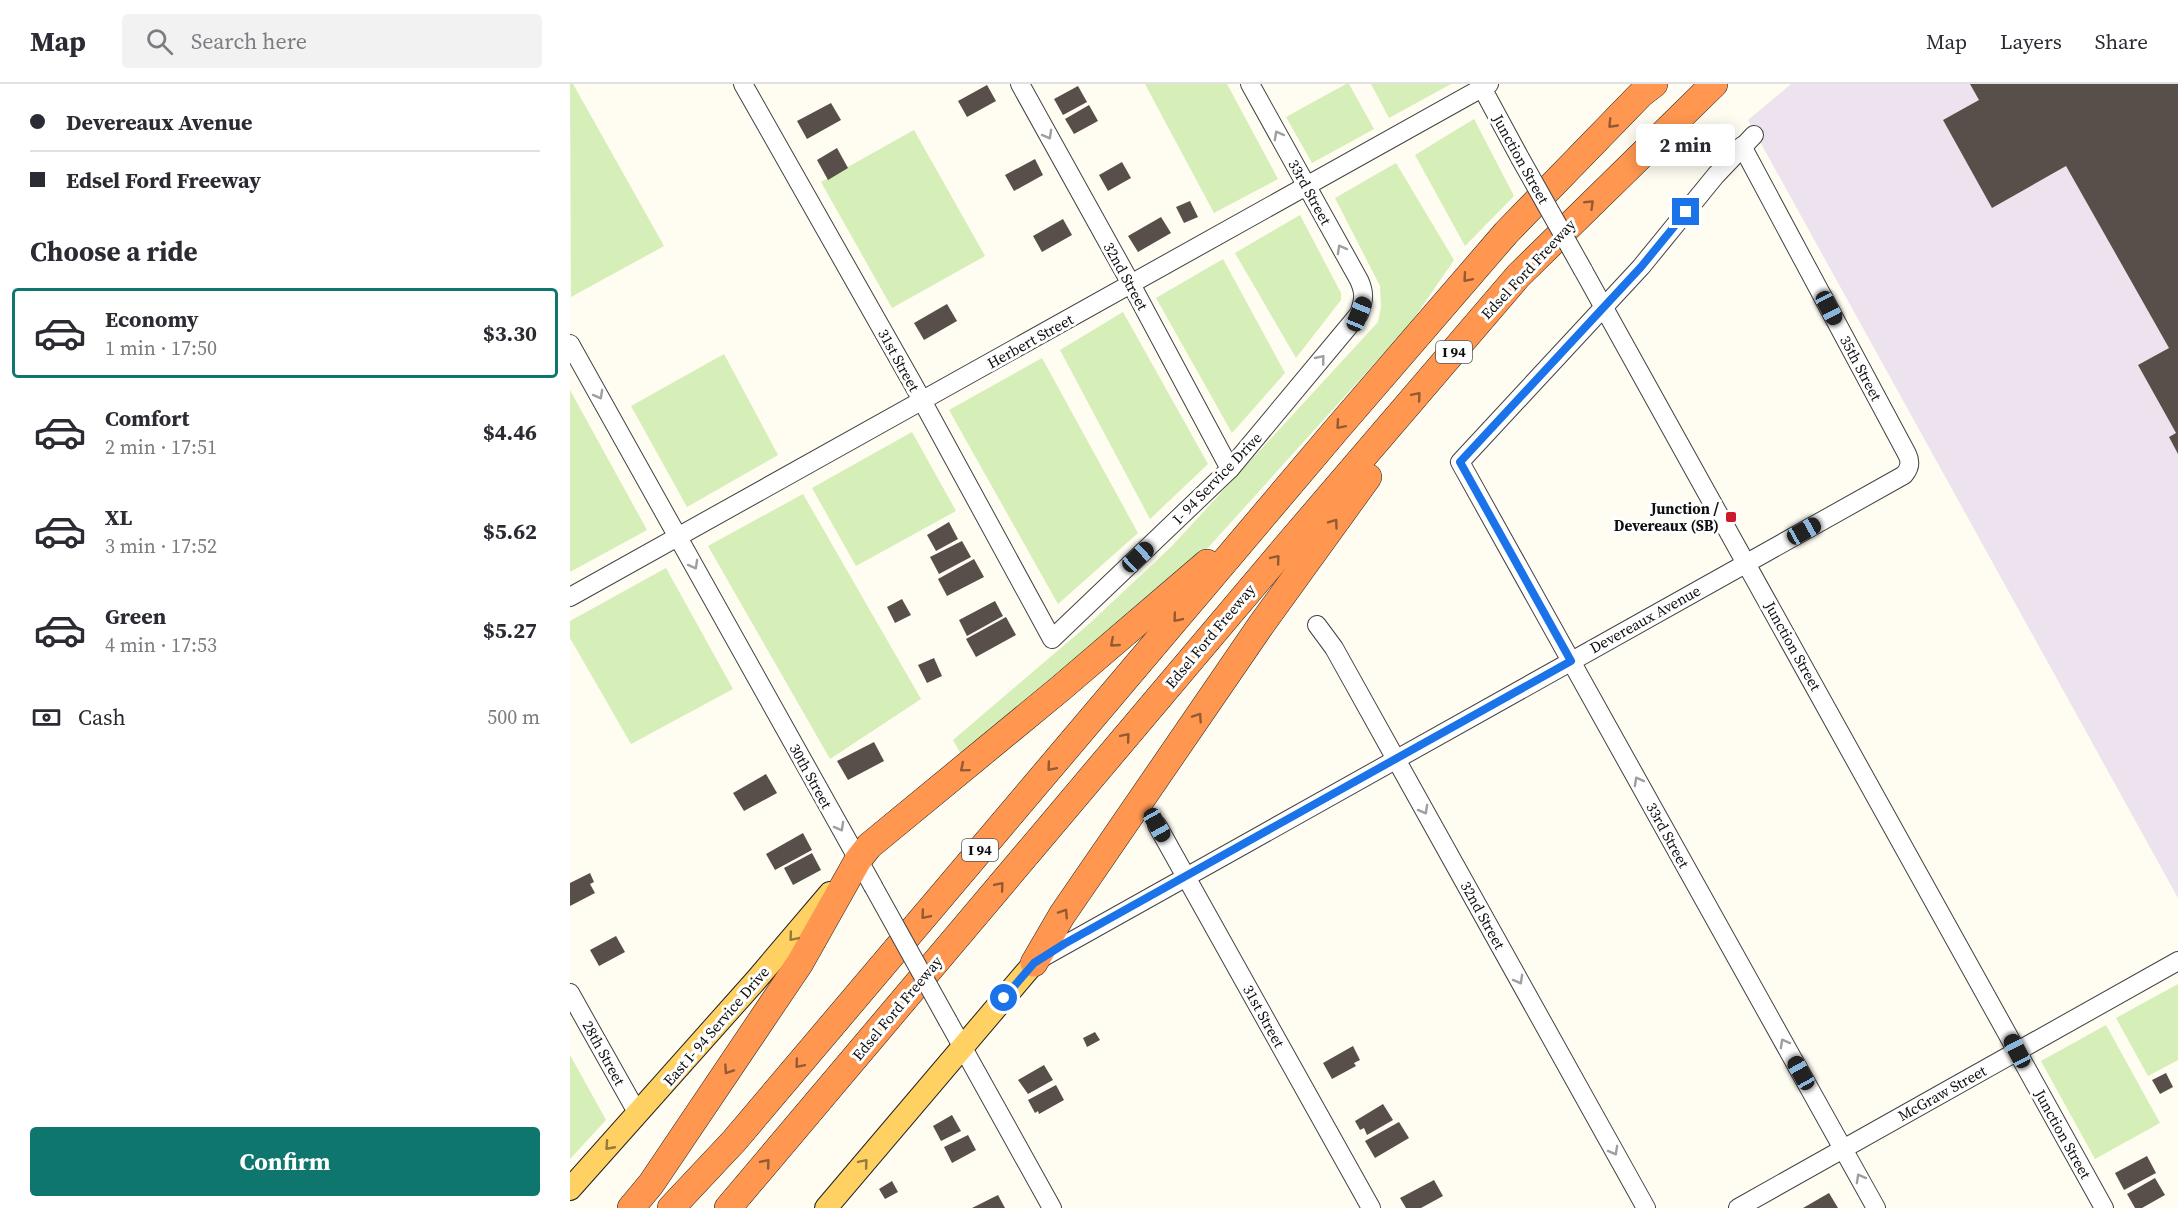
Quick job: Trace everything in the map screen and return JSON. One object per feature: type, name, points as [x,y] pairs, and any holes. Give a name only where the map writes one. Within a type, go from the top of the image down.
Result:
[{"type":"highway","name":"I 94","points":[[671,1208],[741,1132],[1506,233],[1641,94],[1654,84]]},
{"type":"highway","name":"Edsel Ford Freeway","points":[[728,1208],[1286,547],[1540,252],[1714,84]]},
{"type":"highway","points":[[1034,963],[1062,915],[1221,683],[1367,477],[1393,424]]},
{"type":"highway","points":[[632,1208],[651,1184],[800,963],[858,860],[869,846],[1061,688],[1212,559],[1256,525]]},
{"type":"main road","name":"East I- 94 Service Drive","points":[[570,1189],[754,982],[858,860]]},
{"type":"main road","name":"Devereaux Avenue","points":[[826,1208],[1034,963]]},
{"type":"street","name":"31st Street","points":[[743,84],[922,401],[1052,639]]},
{"type":"street","name":"32nd Street","points":[[1020,84],[1230,469]]},
{"type":"street","name":"33rd Street","points":[[1250,84],[1359,280],[1364,290],[1364,302]]},
{"type":"street","name":"Herbert Street","points":[[570,597],[1484,85]]},
{"type":"street","name":"Junction Street","points":[[1484,85],[1520,158],[2104,1208]]},
{"type":"street","name":"35th Street","points":[[1604,306],[1641,267],[1716,175],[1748,141],[1907,454],[1910,465]]},
{"type":"street","name":"I- 94 Service Drive","points":[[1052,639],[1230,469],[1359,314],[1364,302]]},
{"type":"street","name":"33rd Street","points":[[1604,306],[1460,462],[1876,1208]]},
{"type":"street","name":"30th Street","points":[[570,344],[1052,1208]]},
{"type":"street","name":"Devereaux Avenue","points":[[1034,963],[1904,475],[1910,465]]},
{"type":"street","name":"32nd Street","points":[[1317,625],[1334,648],[1646,1208]]},
{"type":"street","name":"31st Street","points":[[1157,825],[1371,1208]]},
{"type":"street","name":"McGraw Street","points":[[1738,1208],[2178,961]]},
{"type":"street","name":"28th Street","points":[[570,993],[638,1114]]},
{"type":"shaded area","points":[[1791,84],[2178,84],[2178,898],[1748,120]]},
{"type":"green space","points":[[570,84],[573,84],[664,246],[571,297]]},
{"type":"green space","points":[[1145,84],[1227,84],[1278,179],[1214,213]]},
{"type":"green space","points":[[1349,84],[1374,129],[1312,163],[1286,117]]},
{"type":"green space","points":[[1371,84],[1451,84],[1389,118]]},
{"type":"green space","points":[[1474,119],[1514,196],[1465,246],[1415,155]]},
{"type":"green space","points":[[914,130],[985,256],[892,308],[821,182]]},
{"type":"green space","points":[[1396,163],[1454,260],[1410,324],[1206,550],[961,754],[953,740],[1089,624],[1172,546],[1378,322],[1381,307],[1380,286],[1335,198]]},
{"type":"green space","points":[[1300,215],[1341,293],[1341,300],[1296,358],[1235,253]]},
{"type":"green space","points":[[1223,259],[1285,373],[1232,433],[1156,298]]},
{"type":"green space","points":[[1123,312],[1208,464],[1150,519],[1060,350]]},
{"type":"green space","points":[[724,354],[778,455],[687,507],[631,406]]},
{"type":"green space","points":[[1042,358],[1138,533],[1058,604],[949,410]]},
{"type":"green space","points":[[570,390],[647,530],[570,572]]},
{"type":"green space","points":[[912,432],[956,511],[856,566],[812,488]]},
{"type":"green space","points":[[803,494],[921,699],[830,759],[708,546]]},
{"type":"green space","points":[[666,568],[733,689],[631,744],[570,638],[570,621]]},
{"type":"green space","points":[[2178,984],[2178,1060],[2148,1076],[2116,1018]]},
{"type":"green space","points":[[2106,1025],[2160,1123],[2095,1159],[2041,1061]]},
{"type":"green space","points":[[570,1055],[606,1120],[570,1159]]},
{"type":"building","points":[[1970,84],[2178,84],[2178,454],[2169,437],[2176,433],[2138,365],[2169,348],[2066,166],[1992,208],[1943,120],[1979,100]]},
{"type":"building","points":[[987,85],[996,101],[967,117],[958,101]]},
{"type":"building","points":[[1078,86],[1087,102],[1063,115],[1054,99]]},
{"type":"building","points":[[831,103],[841,120],[807,139],[797,121]]},
{"type":"building","points":[[1089,105],[1098,121],[1074,134],[1065,119]]},
{"type":"building","points":[[837,148],[848,168],[828,180],[817,160]]},
{"type":"building","points":[[1035,159],[1043,175],[1014,191],[1005,175]]},
{"type":"building","points":[[1122,162],[1131,178],[1108,191],[1099,175]]},
{"type":"building","points":[[1190,201],[1198,217],[1184,223],[1176,207]]},
{"type":"building","points":[[1161,217],[1171,233],[1138,252],[1128,236]]},
{"type":"building","points":[[1063,219],[1072,235],[1042,252],[1033,236]]},
{"type":"building","points":[[947,304],[957,321],[924,340],[914,323]]},
{"type":"building","points":[[949,522],[958,539],[936,551],[927,535]]},
{"type":"building","points":[[962,541],[971,557],[939,574],[930,557]]},
{"type":"building","points":[[974,559],[984,577],[947,596],[938,579]]},
{"type":"building","points":[[902,599],[911,615],[895,623],[887,607]]},
{"type":"building","points":[[995,601],[1003,616],[967,636],[959,620]]},
{"type":"building","points":[[1006,617],[1016,635],[976,657],[966,639]]},
{"type":"building","points":[[934,658],[942,676],[927,683],[918,665]]},
{"type":"building","points":[[874,742],[884,761],[848,780],[837,761]]},
{"type":"building","points":[[766,774],[777,793],[744,811],[733,793]]},
{"type":"building","points":[[803,833],[812,850],[775,870],[766,854]]},
{"type":"building","points":[[812,853],[821,870],[793,885],[784,868]]},
{"type":"building","points":[[590,873],[594,882],[590,884],[595,893],[570,906],[570,883]]},
{"type":"building","points":[[616,936],[625,952],[599,966],[590,950]]},
{"type":"building","points":[[1095,1032],[1100,1040],[1087,1047],[1083,1038]]},
{"type":"building","points":[[1353,1046],[1360,1060],[1354,1063],[1356,1066],[1332,1079],[1323,1063]]},
{"type":"building","points":[[1044,1065],[1053,1080],[1028,1094],[1018,1080]]},
{"type":"building","points":[[2166,1073],[2173,1087],[2160,1094],[2152,1080]]},
{"type":"building","points":[[1056,1085],[1064,1100],[1039,1114],[1038,1111],[1035,1113],[1028,1100]]},
{"type":"building","points":[[1383,1104],[1393,1120],[1367,1135],[1364,1128],[1360,1130],[1355,1121]]},
{"type":"building","points":[[952,1115],[961,1131],[941,1141],[933,1126]]},
{"type":"building","points":[[1399,1122],[1409,1138],[1375,1158],[1365,1141]]},
{"type":"building","points":[[968,1135],[976,1150],[952,1163],[944,1147]]},
{"type":"building","points":[[2147,1156],[2156,1173],[2124,1190],[2115,1173]]},
{"type":"building","points":[[2155,1178],[2165,1195],[2142,1208],[2135,1208],[2127,1194]]},
{"type":"building","points":[[1434,1180],[1443,1196],[1421,1208],[1406,1208],[1400,1198]]},
{"type":"building","points":[[892,1181],[898,1192],[885,1199],[879,1189]]},
{"type":"building","points":[[1829,1193],[1838,1208],[1803,1208]]},
{"type":"building","points":[[998,1195],[1005,1208],[972,1208]]},
{"type":"place","name":"Junction / Devereaux (SB)","points":[[1731,517]]},
{"type":"route","points":[[1004,998],[1034,963],[1064,944],[1571,661],[1460,462],[1641,267],[1686,212]]}]
